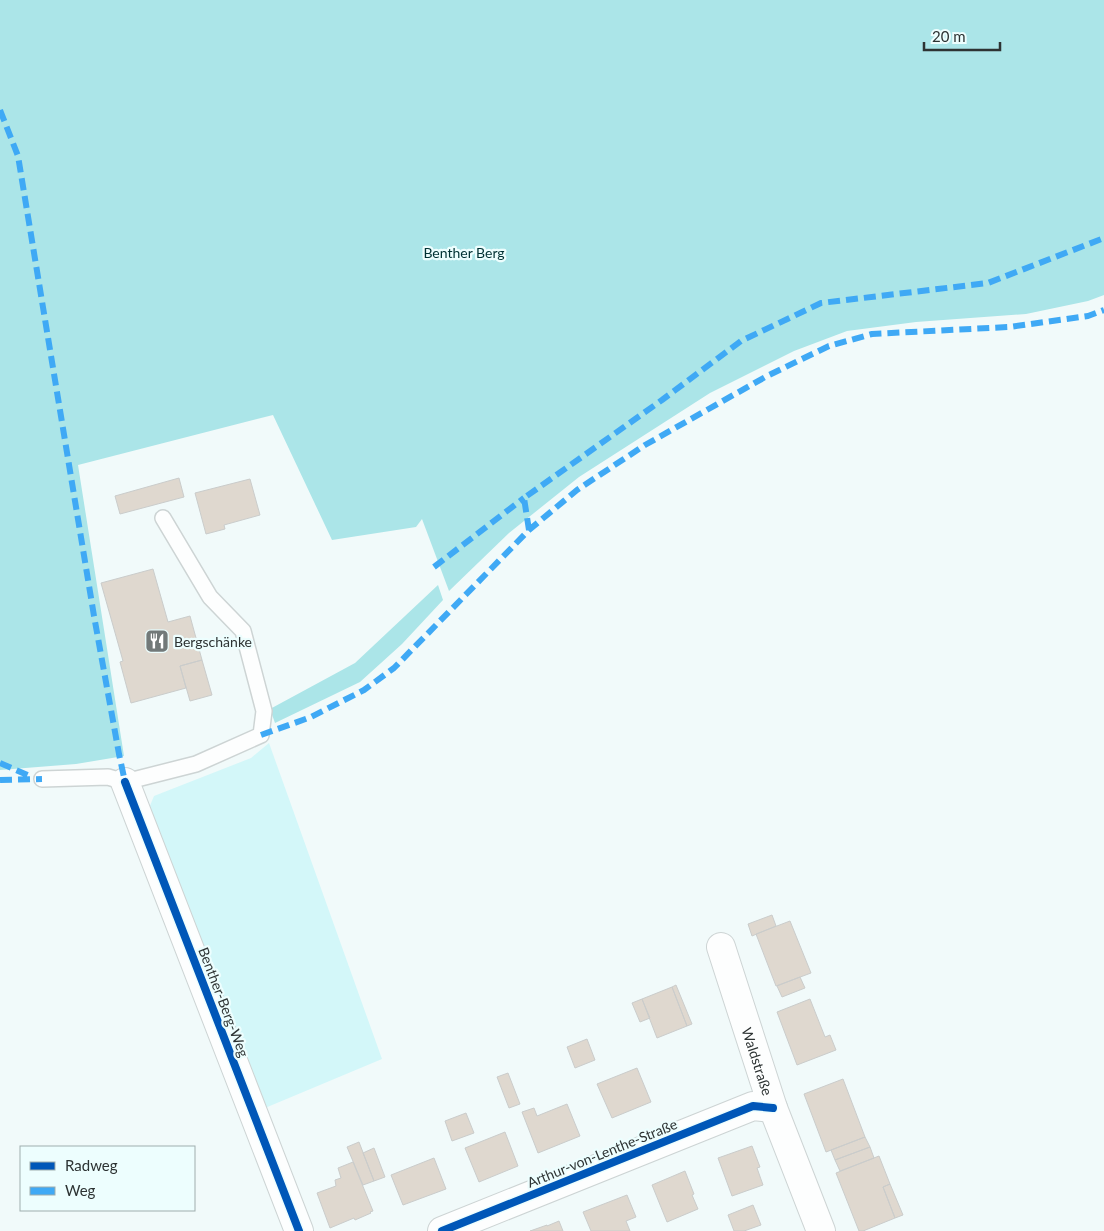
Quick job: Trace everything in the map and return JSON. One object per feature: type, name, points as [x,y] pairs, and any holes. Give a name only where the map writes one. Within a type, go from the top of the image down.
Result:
[{"type":"street","name":"Benther-Berg-Weg","points":[[125,782],[299,1231]]},
{"type":"street","name":"Waldstraße","points":[[720,947],[773,1108],[821,1231]]},
{"type":"street","name":"Arthur-von-Lenthe-Straße","points":[[442,1231],[753,1106],[773,1108]]},
{"type":"lane","points":[[42,779],[108,777],[125,782],[196,764],[261,735],[264,711],[244,632],[210,597],[163,518]]},
{"type":"shaded area","points":[[269,743],[382,1059],[265,1108],[149,808],[154,796],[251,758]]},
{"type":"green space","name":"Benther Berg","points":[[0,0],[1104,0],[1104,295],[1088,301],[1026,314],[916,322],[847,331],[794,351],[710,393],[579,477],[509,533],[449,591],[422,519],[416,527],[332,540],[273,415],[78,465],[124,756],[76,764],[0,770]]},
{"type":"green space","points":[[438,585],[443,600],[402,644],[360,682],[275,723],[270,709],[355,663]]},
{"type":"building","points":[[179,478],[184,497],[120,514],[115,496]]},
{"type":"building","points":[[250,479],[260,515],[224,525],[225,529],[206,534],[195,493]]},
{"type":"building","name":"Bergschänke","points":[[153,569],[168,622],[190,616],[202,660],[180,666],[186,688],[131,703],[120,662],[123,661],[101,583]]},
{"type":"building","points":[[202,660],[212,695],[190,701],[180,666]]},
{"type":"building","points":[[772,915],[776,926],[752,936],[748,924]]},
{"type":"building","points":[[790,921],[811,973],[776,986],[756,934]]},
{"type":"building","points":[[800,977],[805,988],[782,997],[777,986]]},
{"type":"building","points":[[676,985],[692,1024],[687,1026],[672,987]]},
{"type":"building","points":[[672,987],[687,1026],[657,1038],[642,999]]},
{"type":"building","points":[[642,999],[650,1018],[640,1022],[632,1003]]},
{"type":"building","points":[[810,999],[825,1037],[830,1035],[836,1050],[797,1065],[777,1012]]},
{"type":"building","points":[[587,1039],[595,1060],[575,1068],[567,1047]]},
{"type":"building","points":[[637,1068],[651,1102],[612,1118],[597,1084]]},
{"type":"building","points":[[508,1073],[520,1104],[509,1108],[497,1077]]},
{"type":"building","points":[[843,1079],[865,1137],[826,1152],[804,1094]]},
{"type":"building","points":[[567,1104],[580,1136],[538,1153],[522,1112],[534,1108],[537,1116]]},
{"type":"building","points":[[466,1113],[474,1133],[452,1141],[445,1121]]},
{"type":"building","points":[[505,1132],[518,1166],[479,1182],[465,1148]]},
{"type":"building","points":[[865,1137],[870,1147],[835,1160],[831,1150]]},
{"type":"building","points":[[359,1142],[374,1181],[363,1185],[347,1147]]},
{"type":"building","points":[[752,1146],[760,1167],[757,1168],[763,1185],[732,1196],[718,1158]]},
{"type":"building","points":[[870,1147],[874,1158],[840,1171],[835,1160]]},
{"type":"building","points":[[374,1148],[385,1177],[374,1181],[363,1153]]},
{"type":"building","points":[[879,1156],[890,1184],[883,1187],[895,1218],[859,1231],[836,1173]]},
{"type":"building","points":[[434,1158],[446,1189],[403,1205],[391,1175]]},
{"type":"building","points":[[353,1162],[373,1211],[355,1220],[354,1218],[330,1228],[317,1193],[336,1186],[335,1180],[341,1178],[338,1168]]},
{"type":"building","points":[[685,1171],[698,1209],[667,1222],[652,1185]]},
{"type":"building","points":[[890,1184],[903,1215],[895,1218],[883,1187]]},
{"type":"building","points":[[627,1195],[636,1217],[626,1221],[630,1231],[591,1231],[583,1212]]},
{"type":"building","points":[[753,1205],[761,1225],[744,1231],[734,1231],[728,1215]]},
{"type":"building","points":[[559,1221],[563,1231],[530,1231],[547,1226]]},
{"type":"marked path","points":[[0,110],[18,156],[94,616],[125,782]]},
{"type":"marked path","points":[[529,530],[524,498],[741,341],[821,303],[988,283],[1104,238]]},
{"type":"marked path","points":[[261,735],[311,717],[364,690],[394,668],[529,530],[577,490],[645,445],[767,376],[829,346],[872,334],[1009,327],[1088,316],[1104,310]]},
{"type":"marked path","points":[[434,567],[524,498]]},
{"type":"marked path","points":[[0,763],[32,777]]},
{"type":"marked path","points":[[0,780],[42,779]]},
{"type":"cycle path","points":[[125,782],[299,1231]]},
{"type":"cycle path","points":[[442,1231],[753,1106],[773,1108]]},
{"type":"place","name":"Bergschänke","points":[[157,641]]}]
